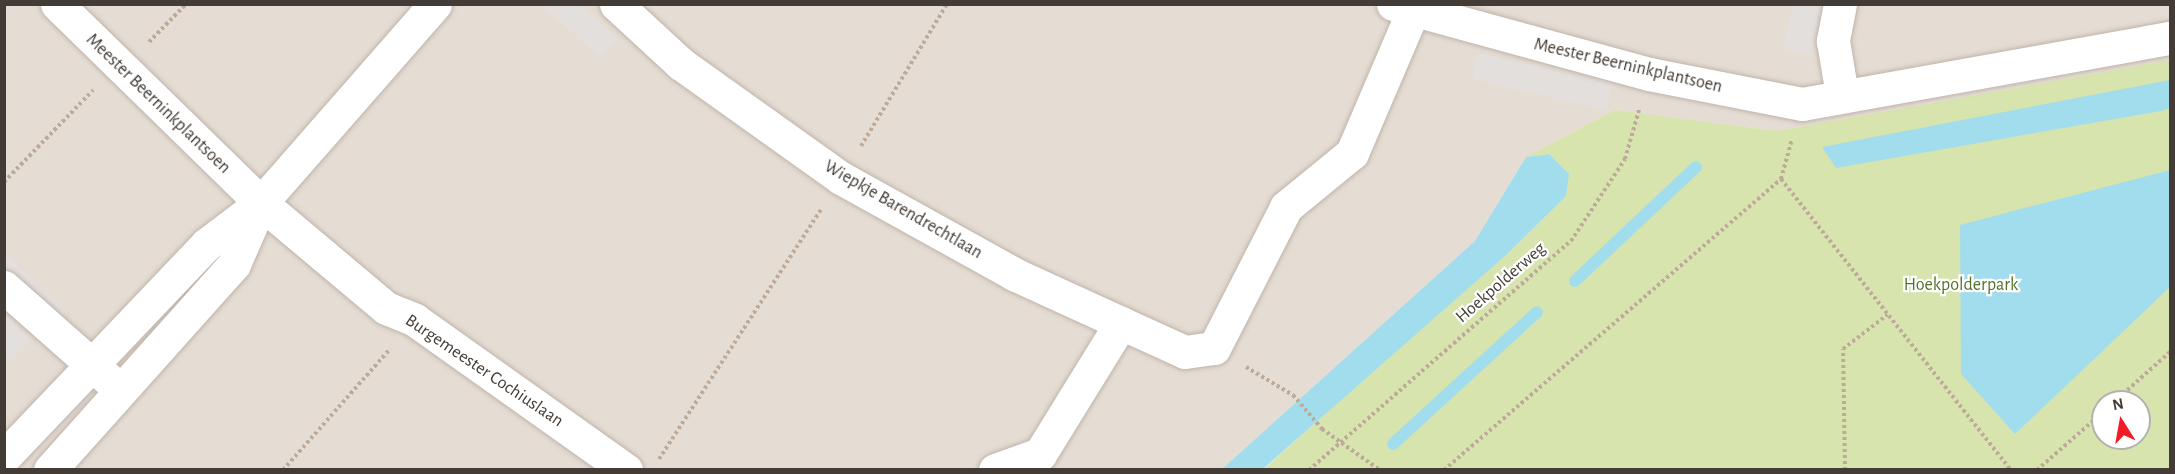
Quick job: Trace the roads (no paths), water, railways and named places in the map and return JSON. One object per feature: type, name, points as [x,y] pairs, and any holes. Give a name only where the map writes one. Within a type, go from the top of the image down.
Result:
[{"type":"street","name":"Meester Beerninkplantsoen","points":[[57,4],[154,104],[261,202]]},
{"type":"street","name":"Wiepkje Barendrechtlaan","points":[[616,4],[681,64],[841,178],[1014,274],[1185,352],[1214,348],[1286,207],[1352,153],[1408,7]]},
{"type":"street","points":[[1840,4],[1833,41],[1842,95]]},
{"type":"street","name":"Meester Beerninkplantsoen","points":[[1408,7],[1649,74],[1802,104],[2170,38]]},
{"type":"street","points":[[4,457],[94,366],[207,244],[261,202],[420,10]]},
{"type":"street","points":[[50,470],[119,390],[234,264],[261,202]]},
{"type":"street","name":"Burgemeester Cochiuslaan","points":[[261,202],[386,308],[416,320],[627,470]]},
{"type":"street","points":[[4,287],[119,390]]},
{"type":"street","points":[[995,470],[1040,454],[1121,323]]},
{"type":"water","points":[[2170,80],[2170,108],[2161,111],[1836,168],[1822,147]]},
{"type":"water","points":[[1549,154],[1569,174],[1566,196],[1506,255],[1263,469],[1222,469],[1475,241],[1526,157]]},
{"type":"water","points":[[2170,170],[2170,287],[2015,434],[1961,374],[1960,225]]},
{"type":"waterway","points":[[1575,281],[1696,167]]},
{"type":"waterway","points":[[1393,444],[1537,312]]},
{"type":"park label","name":"Hoekpolderpark","points":[[1961,285]]}]
